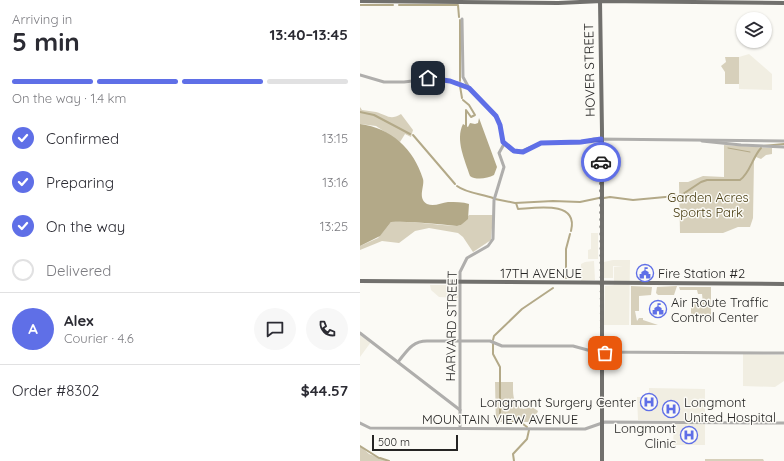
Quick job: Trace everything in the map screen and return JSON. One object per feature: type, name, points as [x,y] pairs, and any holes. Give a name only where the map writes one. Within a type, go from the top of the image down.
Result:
[{"type":"main road","points":[[360,1],[558,3],[599,0],[784,3]]},
{"type":"main road","name":"HOVER STREET","points":[[599,0],[602,461]]},
{"type":"main road","points":[[587,1],[596,4],[599,8],[602,4],[611,1]]},
{"type":"main road","name":"17TH AVENUE","points":[[360,282],[784,284]]},
{"type":"street","name":"HARVARD STREET","points":[[460,428],[460,272],[464,262],[472,254],[488,246],[493,239],[494,200],[504,167],[499,153],[504,144],[500,125],[496,116],[469,88],[463,77],[462,19]]},
{"type":"street","points":[[360,75],[384,82],[404,82],[437,78],[461,84],[469,88]]},
{"type":"street","points":[[504,144],[511,150],[520,152],[541,143],[581,142],[601,139],[784,141]]},
{"type":"street","points":[[692,140],[741,145],[784,147]]},
{"type":"street","points":[[360,333],[460,410]]},
{"type":"street","points":[[398,362],[410,347],[417,342],[490,341],[506,346],[573,346],[587,351],[602,353],[784,353]]},
{"type":"street","name":"MOUNTAIN VIEW AVENUE","points":[[360,422],[370,428],[585,429],[602,423],[784,423]]},
{"type":"shaded area","points":[[749,54],[772,74],[772,90],[739,89],[739,57]]},
{"type":"shaded area","points":[[479,118],[497,167],[494,175],[475,178],[470,176],[463,157],[460,137],[463,124],[468,127],[470,123],[478,123]]},
{"type":"shaded area","points":[[360,124],[382,130],[391,135],[407,149],[414,158],[423,179],[422,199],[427,204],[432,205],[448,202],[462,202],[469,204],[468,219],[461,225],[457,226],[416,222],[391,222],[380,236],[360,246]]},
{"type":"shaded area","points":[[597,143],[595,162],[585,165],[588,163],[591,145]]},
{"type":"shaded area","points":[[591,233],[598,233],[598,259],[588,259],[588,250],[591,249]]},
{"type":"shaded area","points":[[613,260],[630,260],[629,325],[604,325],[605,286],[614,285],[614,267],[623,267],[613,266],[613,278],[604,278],[604,262]]},
{"type":"shaded area","points":[[594,261],[595,280],[581,281],[581,264]]},
{"type":"shaded area","points":[[430,285],[458,285],[458,298],[439,297],[431,290]]},
{"type":"shaded area","points":[[360,334],[371,342],[360,357]]},
{"type":"shaded area","points":[[743,354],[784,355],[784,381],[775,387],[743,386]]},
{"type":"shaded area","name":"Longmont United Hospital","points":[[649,388],[705,389],[705,421],[638,420],[637,397],[649,397]]},
{"type":"shaded area","name":"Longmont Clinic","points":[[674,424],[705,424],[705,445],[673,445]]},
{"type":"green space","points":[[725,57],[739,57],[739,84],[725,84],[725,72],[721,66],[726,62]]},
{"type":"green space","points":[[360,107],[362,110],[376,112],[388,117],[394,117],[401,114],[413,130],[411,137],[405,134],[400,142],[376,126],[360,124]]},
{"type":"green space","name":"Garden Acres Sports Park","points":[[724,145],[772,148],[772,154],[766,155],[761,159],[756,157],[754,161],[753,218],[750,227],[738,227],[723,233],[680,233],[679,182],[688,182],[703,176],[724,177]]},
{"type":"green space","points":[[469,215],[493,215],[491,240],[473,252],[463,237],[458,233],[429,228],[415,231],[399,243],[382,241],[360,250],[360,246],[378,238],[391,222],[457,226],[461,225]]},
{"type":"green space","points":[[631,286],[652,287],[651,295],[639,296],[639,311],[635,311],[637,321],[639,318],[643,318],[643,320],[658,325],[631,325]]},
{"type":"green space","points":[[677,286],[674,295],[658,295],[656,293],[657,287]]},
{"type":"green space","points":[[679,287],[711,287],[711,318],[691,317],[691,303],[703,303],[702,294],[698,294],[697,290],[680,290]]},
{"type":"green space","points":[[495,382],[513,382],[513,394],[519,407],[523,409],[532,407],[538,411],[533,422],[497,422],[496,427]]},
{"type":"green space","points":[[360,446],[369,454],[387,461],[360,461]]},
{"type":"green space","points":[[705,459],[763,459],[764,461],[705,461]]},
{"type":"waterway","points":[[360,5],[393,5]]},
{"type":"waterway","points":[[399,5],[458,5],[459,17]]},
{"type":"waterway","points":[[460,20],[460,81]]},
{"type":"waterway","points":[[460,86],[462,98]]},
{"type":"waterway","points":[[463,100],[469,105],[475,115],[471,117],[466,110],[466,127]]},
{"type":"waterway","points":[[360,112],[374,115],[410,134]]},
{"type":"waterway","points":[[413,135],[455,184]]},
{"type":"waterway","points":[[763,146],[784,144]]},
{"type":"waterway","points":[[728,148],[750,152]]},
{"type":"waterway","points":[[680,196],[701,182],[707,180],[740,180],[761,148]]},
{"type":"waterway","points":[[457,186],[469,192],[493,198]]},
{"type":"waterway","points":[[604,198],[610,197],[633,200],[676,196]]},
{"type":"waterway","points":[[495,199],[515,203],[553,201],[580,202],[599,198]]},
{"type":"waterway","points":[[516,203],[518,209],[544,207],[562,210],[568,214],[572,221],[571,231]]},
{"type":"waterway","points":[[566,278],[566,249],[570,234]]},
{"type":"waterway","points":[[493,340],[494,336],[522,309],[553,288]]},
{"type":"waterway","points":[[493,344],[493,354],[500,367],[500,417],[506,421],[519,421],[527,427]]},
{"type":"waterway","points":[[514,461],[513,454],[527,439],[529,430]]},
{"type":"waterway","points":[[360,446],[379,458]]},
{"type":"waterway","points":[[380,458],[389,461]]},
{"type":"way so far","points":[[601,162],[602,353],[605,353]]},
{"type":"place","name":"Fire Station #2","points":[[645,273]]},
{"type":"place","name":"Air Route Traffic Control Center","points":[[658,309]]},
{"type":"place","name":"Longmont Surgery Center","points":[[649,402]]},
{"type":"place","name":"Longmont United Hospital","points":[[671,409]]},
{"type":"place","name":"Longmont Clinic","points":[[689,435]]},
{"type":"route","points":[[428,78],[437,78],[450,81],[469,88],[494,112],[499,121],[502,140],[511,150],[523,152],[541,143],[581,142],[601,139],[601,162]]}]
